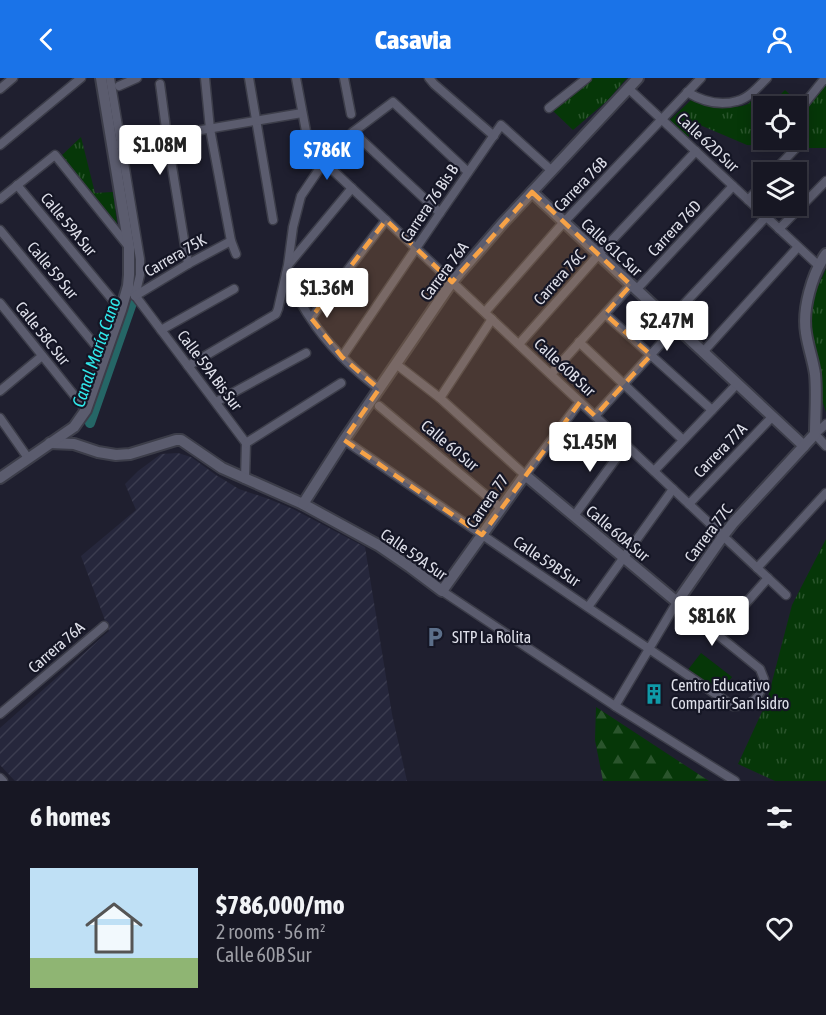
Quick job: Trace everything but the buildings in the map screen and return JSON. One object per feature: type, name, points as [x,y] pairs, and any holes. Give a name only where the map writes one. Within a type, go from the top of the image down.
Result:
[{"type":"street","points":[[0,89],[13,78]]},
{"type":"street","points":[[0,145],[81,78]]},
{"type":"street","points":[[101,78],[140,259],[140,275],[135,296]]},
{"type":"street","points":[[0,478],[74,427],[86,410],[122,310],[128,286],[129,247],[110,78]]},
{"type":"street","points":[[119,86],[137,78]]},
{"type":"street","points":[[205,78],[210,129],[231,241],[236,254]]},
{"type":"street","points":[[249,78],[273,220]]},
{"type":"street","points":[[296,78],[309,147]]},
{"type":"street","points":[[344,78],[351,114]]},
{"type":"street","points":[[429,78],[494,136]]},
{"type":"street","points":[[549,108],[587,78]]},
{"type":"street","name":"Carrera 76A","points":[[303,504],[344,440],[453,282],[486,242],[638,78]]},
{"type":"street","name":"Carrera 76B","points":[[484,312],[564,222],[701,78]]},
{"type":"street","points":[[687,93],[707,102],[738,101],[767,78]]},
{"type":"street","points":[[807,100],[825,78]]},
{"type":"street","points":[[160,84],[188,264]]},
{"type":"street","name":"Calle 62D Sur","points":[[630,88],[819,266]]},
{"type":"street","points":[[188,366],[272,317],[279,309],[293,227],[302,195],[335,149],[353,132],[393,102],[468,172]]},
{"type":"street","points":[[117,144],[302,114]]},
{"type":"street","name":"Carrera 76 Bis B","points":[[342,357],[501,125],[552,171]]},
{"type":"street","points":[[353,132],[440,213]]},
{"type":"street","points":[[783,162],[794,150]]},
{"type":"street","name":"Carrera 76C","points":[[519,344],[599,254],[696,151]]},
{"type":"street","points":[[0,199],[55,155],[129,247]]},
{"type":"street","name":"Calle 60B Sur","points":[[324,162],[786,595]]},
{"type":"street","points":[[779,229],[826,181]]},
{"type":"street","name":"Calle 59A Sur","points":[[17,185],[122,310]]},
{"type":"street","name":"Carrera 76D","points":[[551,374],[605,314],[733,186]]},
{"type":"street","points":[[287,269],[352,188]]},
{"type":"street","name":"Calle 61C Sur","points":[[532,192],[804,446]]},
{"type":"street","points":[[748,200],[753,195]]},
{"type":"street","points":[[595,416],[651,355],[673,324],[766,217]]},
{"type":"street","points":[[310,318],[386,220]]},
{"type":"street","name":"Calle 59 Sur","points":[[0,230],[105,357]]},
{"type":"street","name":"Carrera 75K","points":[[135,296],[231,241]]},
{"type":"street","points":[[703,352],[798,247]]},
{"type":"street","points":[[826,254],[819,266],[804,314],[815,380],[815,434],[826,446]]},
{"type":"street","points":[[287,269],[310,318],[327,341],[379,389]]},
{"type":"street","name":"Calle 59A Bis Sur","points":[[128,286],[246,443]]},
{"type":"street","points":[[161,330],[234,289]]},
{"type":"street","name":"Calle 58C Sur","points":[[0,303],[86,410]]},
{"type":"street","points":[[605,314],[712,410]]},
{"type":"street","points":[[440,398],[492,319]]},
{"type":"street","points":[[579,342],[683,440]]},
{"type":"street","points":[[216,402],[306,353]]},
{"type":"street","points":[[0,392],[42,356]]},
{"type":"street","name":"Calle 60A Sur","points":[[396,364],[440,398],[525,475],[624,558],[760,669],[764,679],[759,695],[744,706],[733,706]]},
{"type":"street","points":[[245,478],[246,443],[341,383]]},
{"type":"street","points":[[654,471],[737,384]]},
{"type":"street","name":"Carrera 77","points":[[442,591],[580,402]]},
{"type":"street","name":"Calle 60 Sur","points":[[379,406],[501,508]]},
{"type":"street","name":"Carrera 77A","points":[[689,504],[772,417]]},
{"type":"street","points":[[0,418],[28,458]]},
{"type":"street","name":"Carrera 77C","points":[[615,706],[677,602],[723,536],[747,507],[826,424]]},
{"type":"street","name":"Calle 59A Sur","points":[[50,443],[74,444],[116,455],[130,454],[181,440],[222,468],[303,504],[378,545],[442,591],[615,706],[735,781]]},
{"type":"street","name":"Calle 59B Sur","points":[[344,440],[733,706]]},
{"type":"street","points":[[574,516],[626,445]]},
{"type":"street","points":[[588,607],[673,489]]},
{"type":"street","points":[[757,568],[826,493]]},
{"type":"street","points":[[718,635],[768,578]]},
{"type":"street","name":"Carrera 76A","points":[[0,714],[104,626]]},
{"type":"highlighted area","points":[[532,192],[631,285],[605,314],[651,355],[595,416],[580,402],[482,535],[344,440],[379,389],[342,357],[311,318],[386,220],[452,282]]},
{"type":"shaded area","points":[[178,453],[191,457],[239,489],[293,509],[365,547],[392,714],[407,781],[15,781],[0,765],[0,728],[109,631],[81,556],[136,510],[125,484],[161,454]]},
{"type":"green space","points":[[592,78],[627,78],[607,101],[573,130],[552,110]]},
{"type":"green space","points":[[826,84],[826,148],[808,148],[807,105]]},
{"type":"green space","points":[[785,90],[791,96],[779,96]]},
{"type":"green space","points":[[753,98],[753,145],[747,145],[700,125],[688,137],[670,120],[691,100],[728,107],[748,104]]},
{"type":"green space","points":[[81,137],[95,193],[113,192],[118,230],[60,157]]},
{"type":"green space","points":[[826,269],[826,412],[809,335],[808,308]]},
{"type":"green space","points":[[826,539],[826,781],[775,781],[738,764],[767,701],[792,605]]},
{"type":"green space","points":[[701,653],[732,677],[718,695],[687,671]]},
{"type":"green space","points":[[596,707],[709,781],[603,781],[595,740]]},
{"type":"waterway","name":"Canal María Cano","points":[[90,423],[132,303],[135,250]]},
{"type":"place","name":"SITP La Rolita","points":[[435,637]]},
{"type":"place","name":"Centro Educativo Compartir San Isidro","points":[[654,694]]}]
